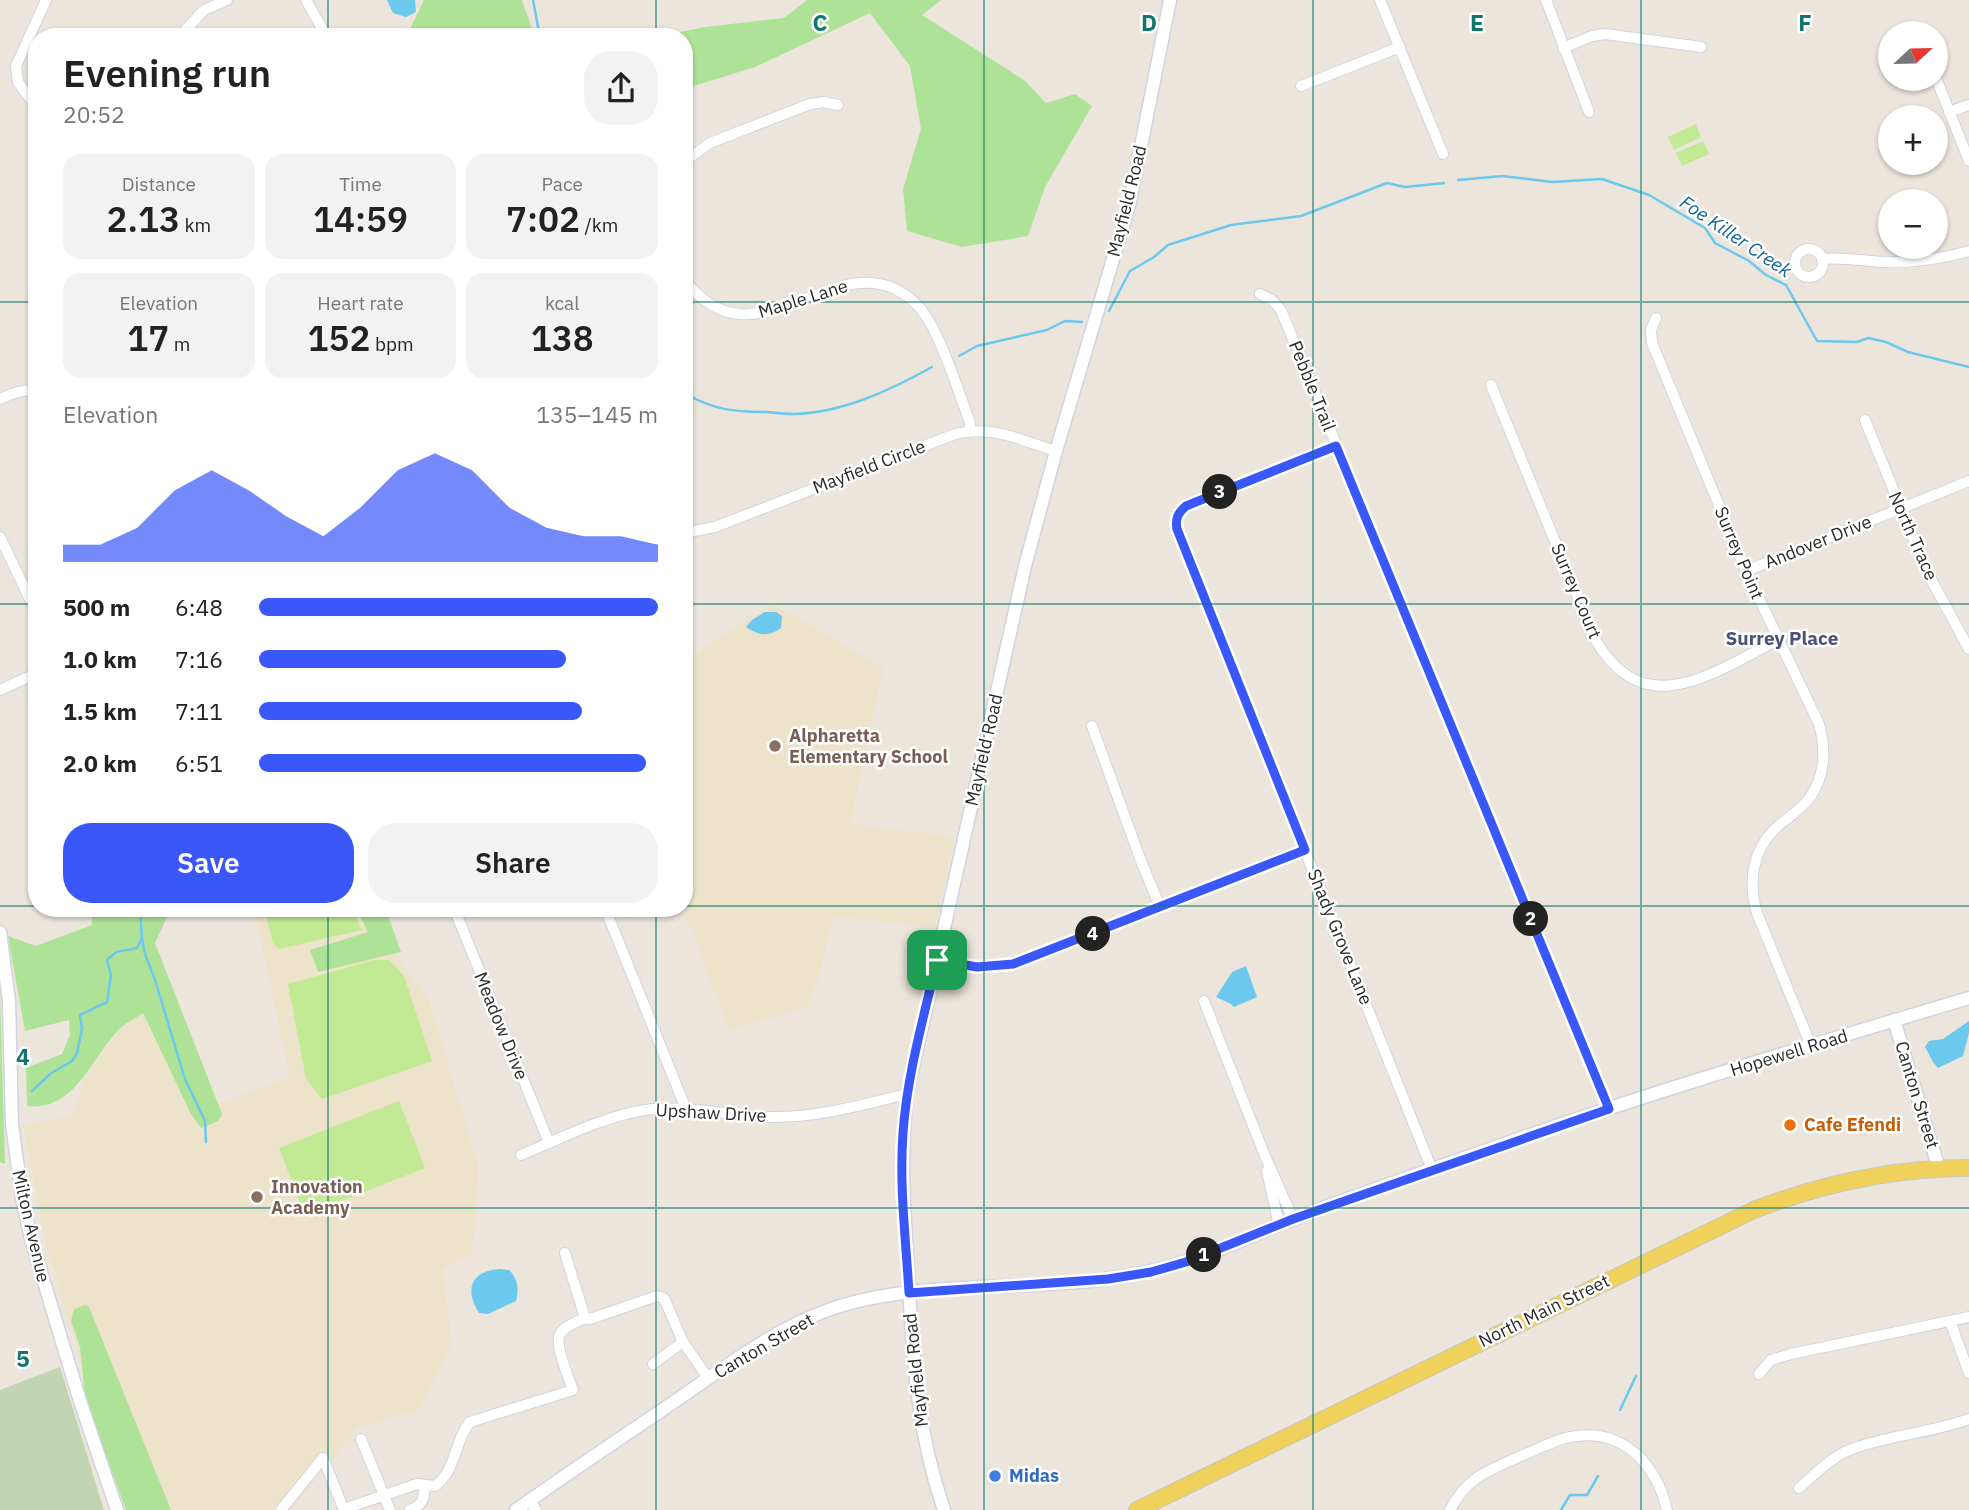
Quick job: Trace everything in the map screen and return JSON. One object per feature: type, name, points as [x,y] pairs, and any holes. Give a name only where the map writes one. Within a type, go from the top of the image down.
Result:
[{"type":"main road","name":"North Main Street","points":[[1141,1509],[1754,1210],[1784,1198],[1842,1182],[1939,1168],[1969,1168]]},
{"type":"street","points":[[33,28],[46,0]]},
{"type":"street","points":[[187,28],[204,10],[227,0]]},
{"type":"street","points":[[306,0],[322,28]]},
{"type":"street","name":"Mayfield Road","points":[[944,1510],[925,1446],[917,1404],[902,1163],[907,1094],[1026,566],[1056,451],[1129,202],[1170,0]]},
{"type":"street","points":[[1380,0],[1443,153]]},
{"type":"street","points":[[1546,0],[1589,112]]},
{"type":"street","points":[[1563,48],[1592,36],[1605,34],[1701,47]]},
{"type":"street","points":[[28,40],[16,66],[18,82],[28,96]]},
{"type":"street","points":[[1301,86],[1399,47]]},
{"type":"street","points":[[1941,91],[1969,161]]},
{"type":"street","points":[[693,155],[710,143],[810,104],[824,102],[838,105]]},
{"type":"street","points":[[1949,113],[1969,105]]},
{"type":"street","points":[[1822,259],[1921,261],[1969,251]]},
{"type":"street","name":"Maple Lane","points":[[693,292],[713,307],[750,316],[767,313],[835,287],[853,283],[879,284],[903,294],[920,308],[932,326],[971,430]]},
{"type":"street","name":"Pebble Trail","points":[[1260,294],[1272,300],[1281,310],[1609,1109]]},
{"type":"street","name":"Surrey Point","points":[[1656,318],[1651,330],[1652,343],[1746,571],[1819,724],[1824,742],[1820,779],[1810,797],[1774,830],[1761,847],[1753,869],[1752,891],[1757,913],[1811,1046]]},
{"type":"street","name":"Surrey Court","points":[[1492,385],[1595,639],[1615,666],[1629,677],[1646,683],[1679,685],[1700,679],[1778,640]]},
{"type":"street","points":[[0,399],[28,390]]},
{"type":"street","name":"North Trace","points":[[1865,420],[1927,572],[1969,649]]},
{"type":"street","name":"Mayfield Circle","points":[[693,531],[715,527],[971,430],[996,432],[1056,451]]},
{"type":"street","name":"Shady Grove Lane","points":[[1336,446],[1186,506],[1179,513],[1177,529],[1432,1170]]},
{"type":"street","name":"Andover Drive","points":[[1746,571],[1969,481]]},
{"type":"street","points":[[0,537],[28,595]]},
{"type":"street","points":[[0,690],[28,677]]},
{"type":"street","points":[[1092,726],[1160,907]]},
{"type":"street","points":[[937,960],[977,967],[1013,964],[1305,850]]},
{"type":"street","name":"Meadow Drive","points":[[458,917],[549,1143]]},
{"type":"street","points":[[609,917],[686,1109]]},
{"type":"street","name":"Milton Avenue","points":[[0,932],[9,1001],[12,1124],[22,1198],[31,1239],[80,1401],[117,1510]]},
{"type":"street","name":"Hopewell Road","points":[[1609,1109],[1969,998]]},
{"type":"street","points":[[1204,1001],[1265,1156],[1278,1199],[1279,1224]]},
{"type":"street","name":"Canton Street","points":[[1894,1020],[1939,1168]]},
{"type":"street","name":"Upshaw Drive","points":[[521,1154],[633,1113],[653,1109],[794,1117],[907,1094]]},
{"type":"street","name":"Canton Street","points":[[516,1510],[533,1505],[708,1378],[787,1328],[814,1315],[863,1300],[909,1293],[1108,1279],[1151,1272],[1186,1262],[1293,1219],[1609,1109]]},
{"type":"street","points":[[1278,1199],[1293,1219]]},
{"type":"street","points":[[565,1253],[585,1318]]},
{"type":"street","points":[[281,1510],[323,1458],[344,1509],[416,1484],[435,1486],[446,1475],[464,1430],[470,1422],[573,1390],[558,1343],[559,1334],[585,1318],[590,1319],[657,1296],[664,1298],[683,1342],[708,1378]]},
{"type":"street","points":[[1759,1374],[1771,1360],[1791,1354],[1969,1317]]},
{"type":"street","points":[[1950,1321],[1969,1373]]},
{"type":"street","points":[[653,1364],[683,1342]]},
{"type":"street","points":[[1799,1488],[1829,1463],[1850,1450],[1969,1419]]},
{"type":"street","points":[[1450,1510],[1470,1481],[1485,1471],[1559,1440],[1591,1435],[1616,1440],[1637,1453],[1653,1472],[1667,1510]]},
{"type":"street","points":[[361,1439],[390,1510]]},
{"type":"street","points":[[410,1510],[423,1501],[424,1485]]},
{"type":"shaded area","name":"Alpharetta Elementary School","points":[[773,604],[883,668],[850,824],[954,837],[935,927],[833,916],[820,972],[808,1007],[729,1030],[686,917],[693,917],[693,655]]},
{"type":"shaded area","name":"Innovation Academy","points":[[256,917],[368,917],[429,1000],[478,1165],[471,1254],[442,1269],[452,1344],[419,1410],[357,1428],[291,1510],[129,1510],[105,1443],[46,1245],[23,1125],[73,1116],[87,1073],[123,1026],[143,1013],[191,1114],[290,1077]]},
{"type":"green space","points":[[424,0],[522,0],[532,28],[410,28]]},
{"type":"green space","points":[[807,0],[941,0],[922,15],[1024,80],[1046,103],[1075,94],[1092,106],[1045,187],[1028,236],[962,247],[907,231],[903,189],[921,129],[910,66],[870,13],[755,67],[693,86],[693,29],[784,18]]},
{"type":"green space","points":[[1696,124],[1701,137],[1674,150],[1668,137]]},
{"type":"green space","points":[[1703,141],[1709,154],[1682,166],[1676,153]]},
{"type":"green space","points":[[92,917],[167,917],[155,943],[222,1114],[218,1121],[201,1128],[191,1114],[143,1013],[113,1036],[72,1090],[59,1100],[45,1105],[27,1106],[26,1068],[62,1054],[70,1035],[69,1020],[25,1031],[8,936],[36,946],[92,925]]},
{"type":"green space","points":[[266,917],[356,917],[362,930],[279,949],[273,943]]},
{"type":"green space","points":[[360,917],[388,917],[401,952],[318,972],[310,950],[368,932]]},
{"type":"green space","points":[[374,960],[389,960],[404,976],[432,1061],[322,1099],[306,1079],[288,984]]},
{"type":"green space","points":[[0,992],[5,1164],[0,1162]]},
{"type":"green space","points":[[399,1101],[425,1168],[305,1215],[279,1148]]},
{"type":"green space","points":[[85,1305],[89,1307],[171,1510],[126,1510],[85,1397],[80,1347],[71,1321],[74,1309]]},
{"type":"green space","points":[[60,1367],[104,1510],[0,1510],[0,1390]]},
{"type":"water","points":[[387,0],[415,0],[416,12],[406,17],[393,13]]},
{"type":"water","points":[[765,612],[776,612],[782,616],[781,628],[764,634],[746,627],[752,620]]},
{"type":"water","points":[[1246,966],[1257,997],[1234,1007],[1216,997],[1232,972]]},
{"type":"water","points":[[1969,1021],[1963,1056],[1938,1068],[1925,1047],[1929,1041],[1943,1039]]},
{"type":"water","points":[[509,1270],[516,1281],[516,1301],[488,1314],[479,1313],[472,1296],[473,1283],[482,1273]]},
{"type":"waterway","name":"Foe Killer Creek","points":[[533,0],[538,28]]},
{"type":"waterway","name":"Foe Killer Creek","points":[[1458,180],[1503,176],[1552,182],[1602,179],[1649,195],[1705,228],[1715,243],[1786,285],[1817,341],[1857,342],[1868,338],[1886,342],[1908,352],[1969,367]]},
{"type":"waterway","name":"Foe Killer Creek","points":[[1109,311],[1130,271],[1168,245],[1231,225],[1301,216],[1387,183],[1405,187],[1444,183]]},
{"type":"waterway","name":"Foe Killer Creek","points":[[959,356],[977,346],[1047,330],[1065,321],[1082,322]]},
{"type":"waterway","name":"Foe Killer Creek","points":[[693,397],[734,410],[812,413],[866,399],[932,367]]},
{"type":"waterway","points":[[32,1091],[50,1074],[72,1061],[77,1053],[82,1029],[80,1015],[107,1002],[111,975],[107,960],[116,952],[137,948],[142,938],[141,917]]},
{"type":"waterway","points":[[142,939],[185,1079],[205,1121],[206,1142]]},
{"type":"waterway","points":[[1620,1410],[1636,1376]]},
{"type":"waterway","points":[[1561,1510],[1570,1495],[1587,1495],[1598,1476]]},
{"type":"place","name":"Alpharetta Elementary School","points":[[775,746]]},
{"type":"place","name":"Cafe Efendi","points":[[1790,1125]]},
{"type":"place","name":"Innovation Academy","points":[[257,1197]]},
{"type":"place","name":"Midas","points":[[995,1476]]},
{"type":"district","name":"Surrey Place","points":[[1782,638]]},
{"type":"route","points":[[1336,446],[1609,1109],[1293,1219],[1186,1262],[1151,1272],[1108,1279],[909,1293],[902,1185],[903,1133],[907,1094],[937,960],[960,965],[995,967],[1030,959],[1305,850],[1176,521],[1186,506],[1336,446]]}]
